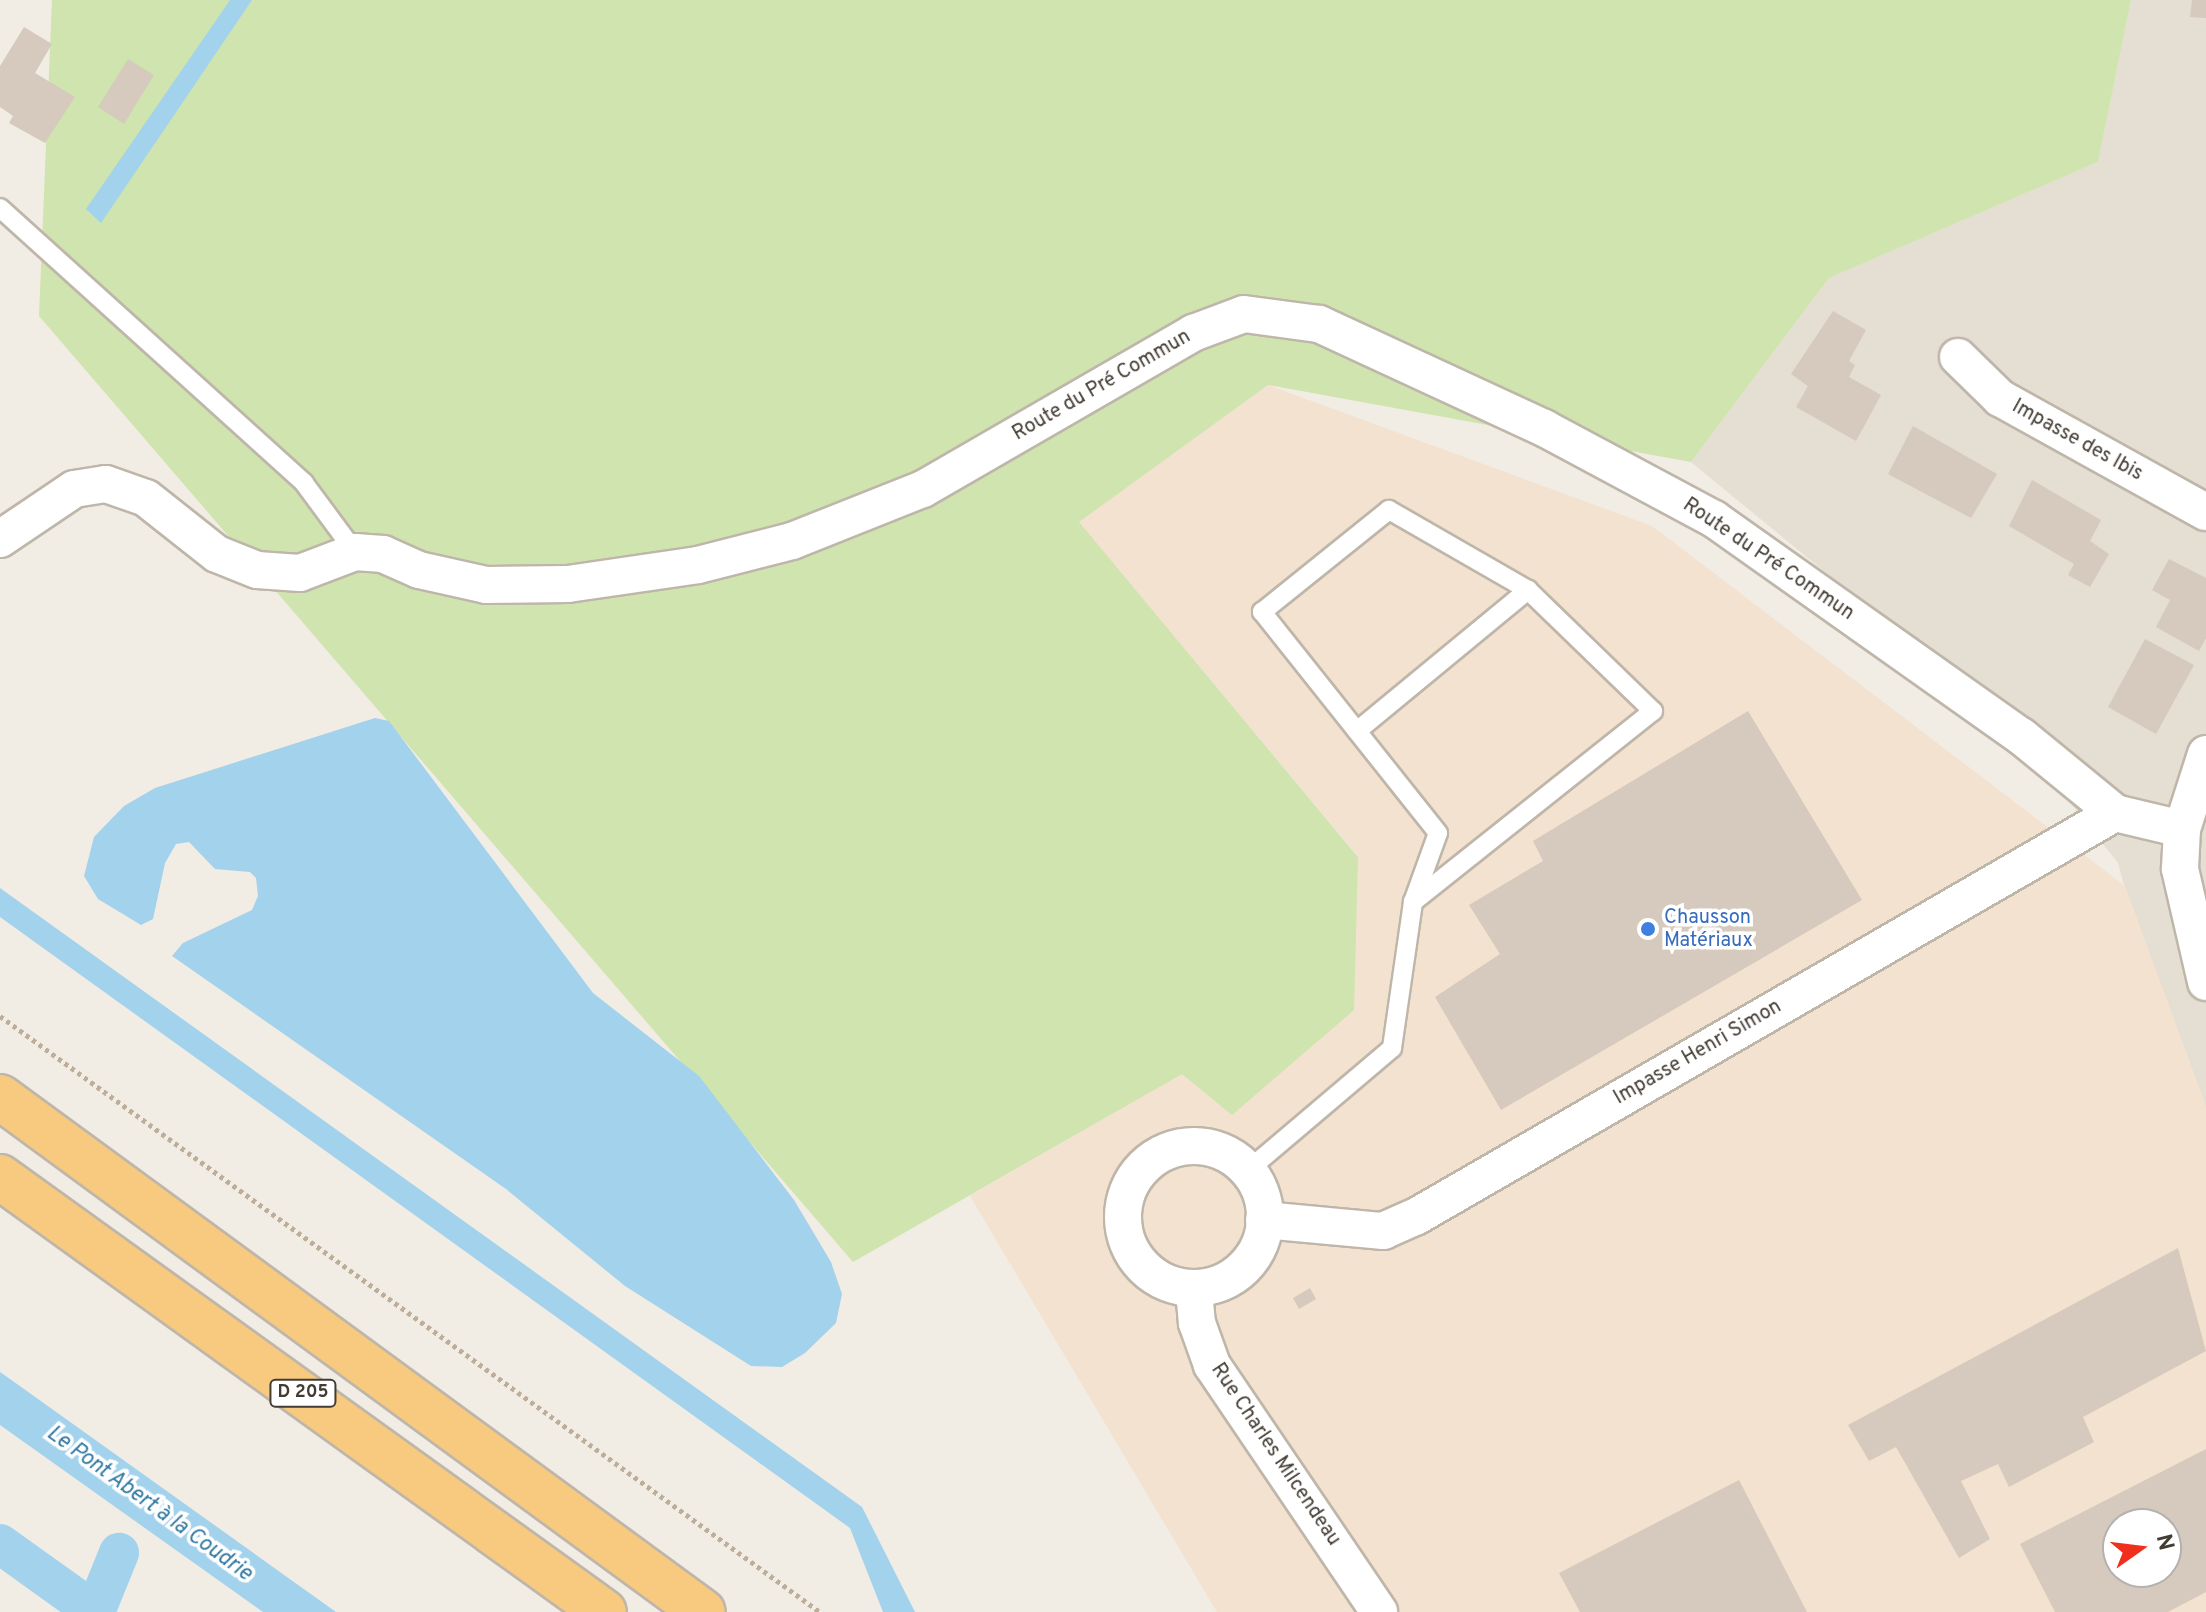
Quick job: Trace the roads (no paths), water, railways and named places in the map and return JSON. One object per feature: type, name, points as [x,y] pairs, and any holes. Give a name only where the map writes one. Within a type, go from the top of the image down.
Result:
[{"type":"highway","name":"D 205","points":[[0,1097],[703,1612]]},
{"type":"highway","name":"D 205","points":[[0,1177],[604,1612]]},
{"type":"street","name":"Route du Pré Commun","points":[[355,552],[383,554],[419,570],[486,585],[568,584],[698,565],[792,541],[923,489],[1193,333],[1244,314],[1319,324],[1544,428],[1714,519],[2021,736],[2115,813],[2182,829]]},
{"type":"street","name":"Impasse des Ibis","points":[[1958,357],[2000,398],[2206,512]]},
{"type":"street","points":[[0,539],[74,489],[106,484],[146,498],[217,554],[257,570],[300,573],[355,552]]},
{"type":"street","points":[[2206,754],[2182,829],[2187,915],[2206,982]]},
{"type":"street","name":"Impasse Henri Simon","points":[[1264,1220],[1383,1231],[1417,1216],[2115,813]]},
{"type":"street","points":[[1178,1147],[1208,1147],[1236,1159],[1256,1181],[1264,1220],[1262,1240],[1248,1266],[1223,1283],[1194,1290],[1164,1283],[1140,1266],[1125,1240],[1122,1210],[1131,1181],[1151,1159],[1178,1147]]},
{"type":"street","name":"Rue Charles Milcendeau","points":[[1194,1290],[1197,1323],[1212,1365],[1379,1612]]},
{"type":"lane","points":[[0,208],[304,483],[355,552]]},
{"type":"lane","points":[[1247,1171],[1392,1048],[1413,902],[1438,833],[1262,612],[1389,510],[1528,590],[1653,711],[1413,902]]},
{"type":"lane","points":[[1357,731],[1528,590]]},
{"type":"water","points":[[230,0],[252,0],[101,223],[86,209]]},
{"type":"water","points":[[375,718],[389,721],[593,993],[699,1076],[794,1200],[831,1262],[842,1294],[836,1323],[805,1353],[782,1367],[751,1366],[625,1286],[506,1189],[172,956],[183,943],[252,910],[258,896],[256,878],[250,872],[215,869],[189,842],[176,844],[165,863],[153,919],[141,925],[98,899],[84,876],[94,837],[124,806],[155,788]]},
{"type":"water","points":[[0,888],[862,1507],[915,1612],[883,1612],[850,1528],[0,917]]},
{"type":"water","name":"Le Pont Abert à la Coudrie","points":[[0,1372],[336,1612],[263,1612],[0,1425]]},
{"type":"waterway","points":[[0,1544],[95,1612],[119,1553]]},
{"type":"place","name":"Chausson Matériaux","points":[[1648,929]]}]
